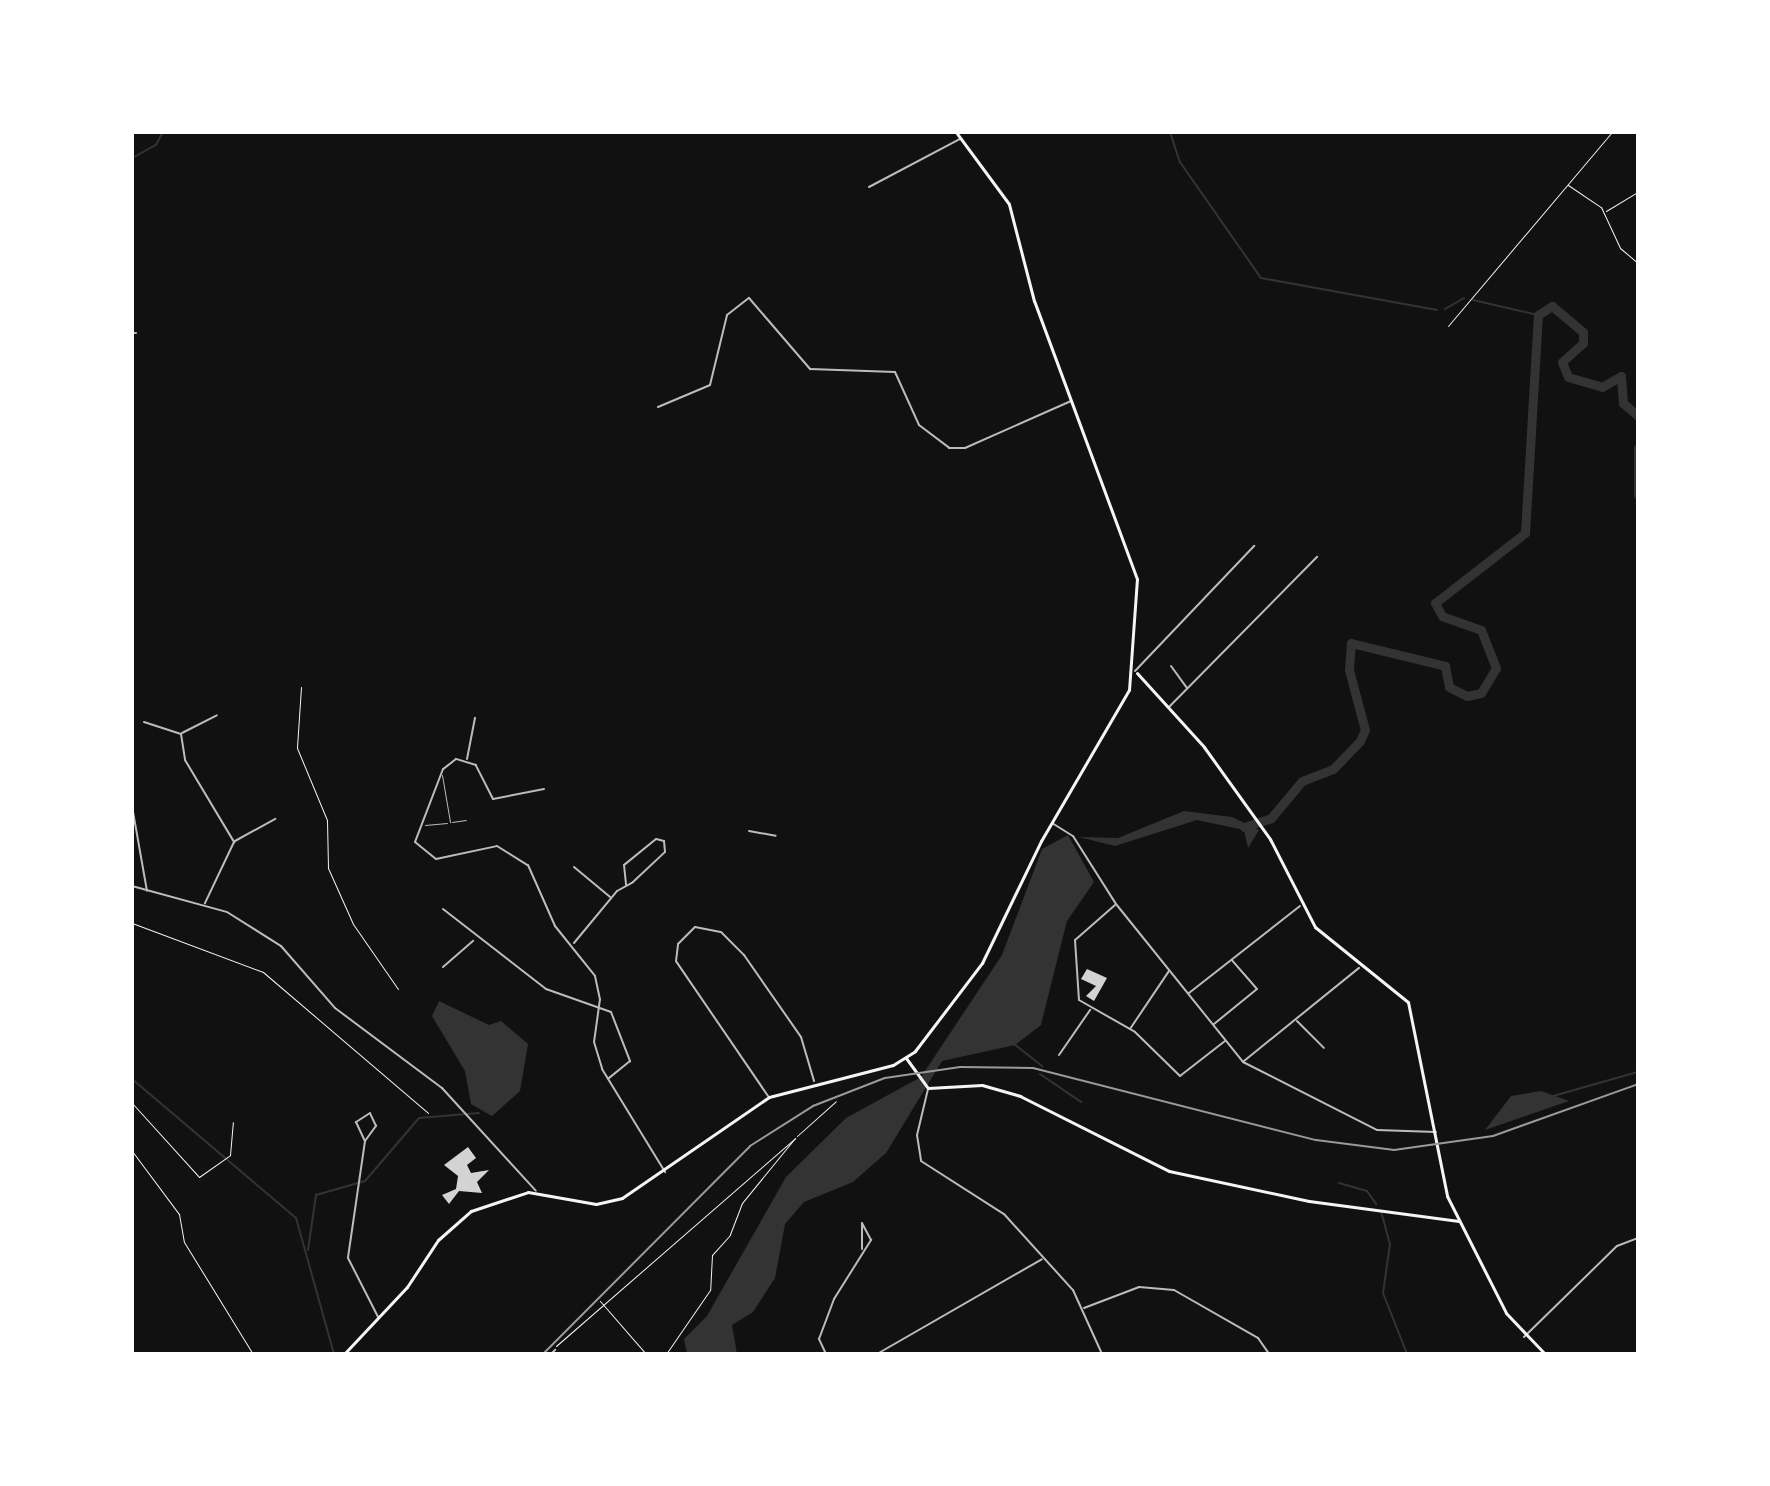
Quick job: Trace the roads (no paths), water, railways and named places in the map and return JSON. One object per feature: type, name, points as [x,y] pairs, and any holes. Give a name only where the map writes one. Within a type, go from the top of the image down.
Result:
[{"type":"main road","points":[[344,1354],[378,1318],[454,1224],[487,1203],[536,1192],[608,1203],[665,1172],[769,1097],[814,1081],[906,1058],[977,970],[1052,822],[1135,671],[1137,579],[1071,401],[1009,204],[956,132]]},
{"type":"main road","points":[[1135,671],[1169,708],[1263,830],[1300,906],[1359,968],[1395,989],[1412,1010],[1440,1159],[1459,1221],[1524,1337],[1545,1354]]},
{"type":"main road","points":[[906,1058],[926,1086],[982,1085],[1020,1096],[1129,1156],[1197,1179],[1459,1221]]},
{"type":"street","points":[[869,187],[961,138]]},
{"type":"street","points":[[658,407],[710,385],[727,315],[749,298],[810,369],[895,372],[919,425],[949,448],[965,448],[1071,401]]},
{"type":"street","points":[[1135,671],[1254,546]]},
{"type":"street","points":[[1169,708],[1317,557]]},
{"type":"street","points":[[1171,666],[1187,689]]},
{"type":"street","points":[[144,722],[181,734],[217,715]]},
{"type":"street","points":[[475,718],[467,759],[493,799],[544,789]]},
{"type":"street","points":[[181,734],[185,760],[234,842]]},
{"type":"street","points":[[467,759],[441,772],[417,825],[419,850],[436,859],[489,846],[519,855],[555,926],[573,944],[595,976],[600,1007],[594,1042],[607,1079],[665,1172]]},
{"type":"street","points":[[132,806],[147,891]]},
{"type":"street","points":[[204,904],[234,842],[275,819]]},
{"type":"street","points":[[1052,822],[1073,836],[1116,904],[1243,1062],[1377,1130],[1436,1132]]},
{"type":"street","points":[[749,831],[776,836]]},
{"type":"street","points":[[573,944],[611,898],[665,852],[664,841],[624,865],[626,885]]},
{"type":"street","points":[[574,867],[611,898]]},
{"type":"street","points":[[132,886],[204,904],[281,946],[335,1008],[442,1088],[536,1192]]},
{"type":"street","points":[[1116,904],[1075,940],[1074,991],[1092,1008],[1130,1030],[1180,1076],[1225,1041]]},
{"type":"street","points":[[1188,994],[1300,906]]},
{"type":"street","points":[[443,909],[475,940],[546,989],[600,1007],[620,1022],[630,1061],[607,1079]]},
{"type":"street","points":[[769,1097],[676,961],[679,942],[695,927],[721,932],[744,955],[801,1037],[814,1081]]},
{"type":"street","points":[[443,967],[475,940]]},
{"type":"street","points":[[1214,1025],[1257,989],[1232,960]]},
{"type":"street","points":[[1243,1062],[1359,968]]},
{"type":"street","points":[[1130,1030],[1169,971]]},
{"type":"street","points":[[1059,1055],[1092,1008]]},
{"type":"street","points":[[1296,1020],[1324,1048]]},
{"type":"street","points":[[926,1086],[917,1135],[921,1161],[994,1205],[1043,1258],[1083,1308],[1102,1354]]},
{"type":"street","points":[[365,1141],[356,1122],[370,1113],[377,1122],[365,1141],[348,1258],[378,1318]]},
{"type":"street","points":[[826,1354],[821,1332],[862,1249],[871,1240],[864,1223],[857,1228],[862,1249]]},
{"type":"street","points":[[1524,1337],[1617,1246],[1638,1238]]},
{"type":"street","points":[[877,1354],[1043,1258]]},
{"type":"street","points":[[1083,1308],[1139,1287],[1174,1290],[1258,1338],[1269,1354]]},
{"type":"street","points":[[551,1354],[555,1350]]},
{"type":"lane","points":[[441,772],[450,822]]},
{"type":"lane","points":[[417,825],[466,820]]},
{"type":"waterway","points":[[134,157],[156,145],[163,132]]},
{"type":"waterway","points":[[1170,132],[1180,162],[1261,278],[1437,310]]},
{"type":"waterway","points":[[1445,309],[1464,298]]},
{"type":"waterway","points":[[1473,300],[1538,315]]},
{"type":"waterway","points":[[1244,827],[1271,818],[1302,781],[1333,769],[1360,741],[1365,730],[1349,670],[1351,643],[1445,666],[1449,687],[1467,696],[1481,693],[1496,668],[1481,630],[1442,616],[1435,603],[1525,533],[1538,315],[1552,306],[1583,332],[1583,343],[1562,362],[1568,377],[1602,387],[1621,376],[1623,403],[1638,416]]},
{"type":"waterway","points":[[1638,448],[1638,495]]},
{"type":"waterway","points":[[1014,1044],[1042,1066]]},
{"type":"waterway","points":[[1553,1096],[1638,1072]]},
{"type":"waterway","points":[[1040,1074],[1081,1102]]},
{"type":"waterway","points":[[132,1079],[296,1218],[334,1354]]},
{"type":"waterway","points":[[308,1250],[316,1195],[365,1181],[419,1118],[479,1113]]},
{"type":"waterway","points":[[1339,1183],[1367,1191],[1376,1204]]},
{"type":"waterway","points":[[1381,1211],[1390,1244],[1383,1293],[1407,1354]]},
{"type":"railway","points":[[543,1354],[750,1146],[813,1106],[885,1078],[960,1067],[1033,1068],[1316,1140],[1394,1150],[1493,1136],[1638,1084]]}]
